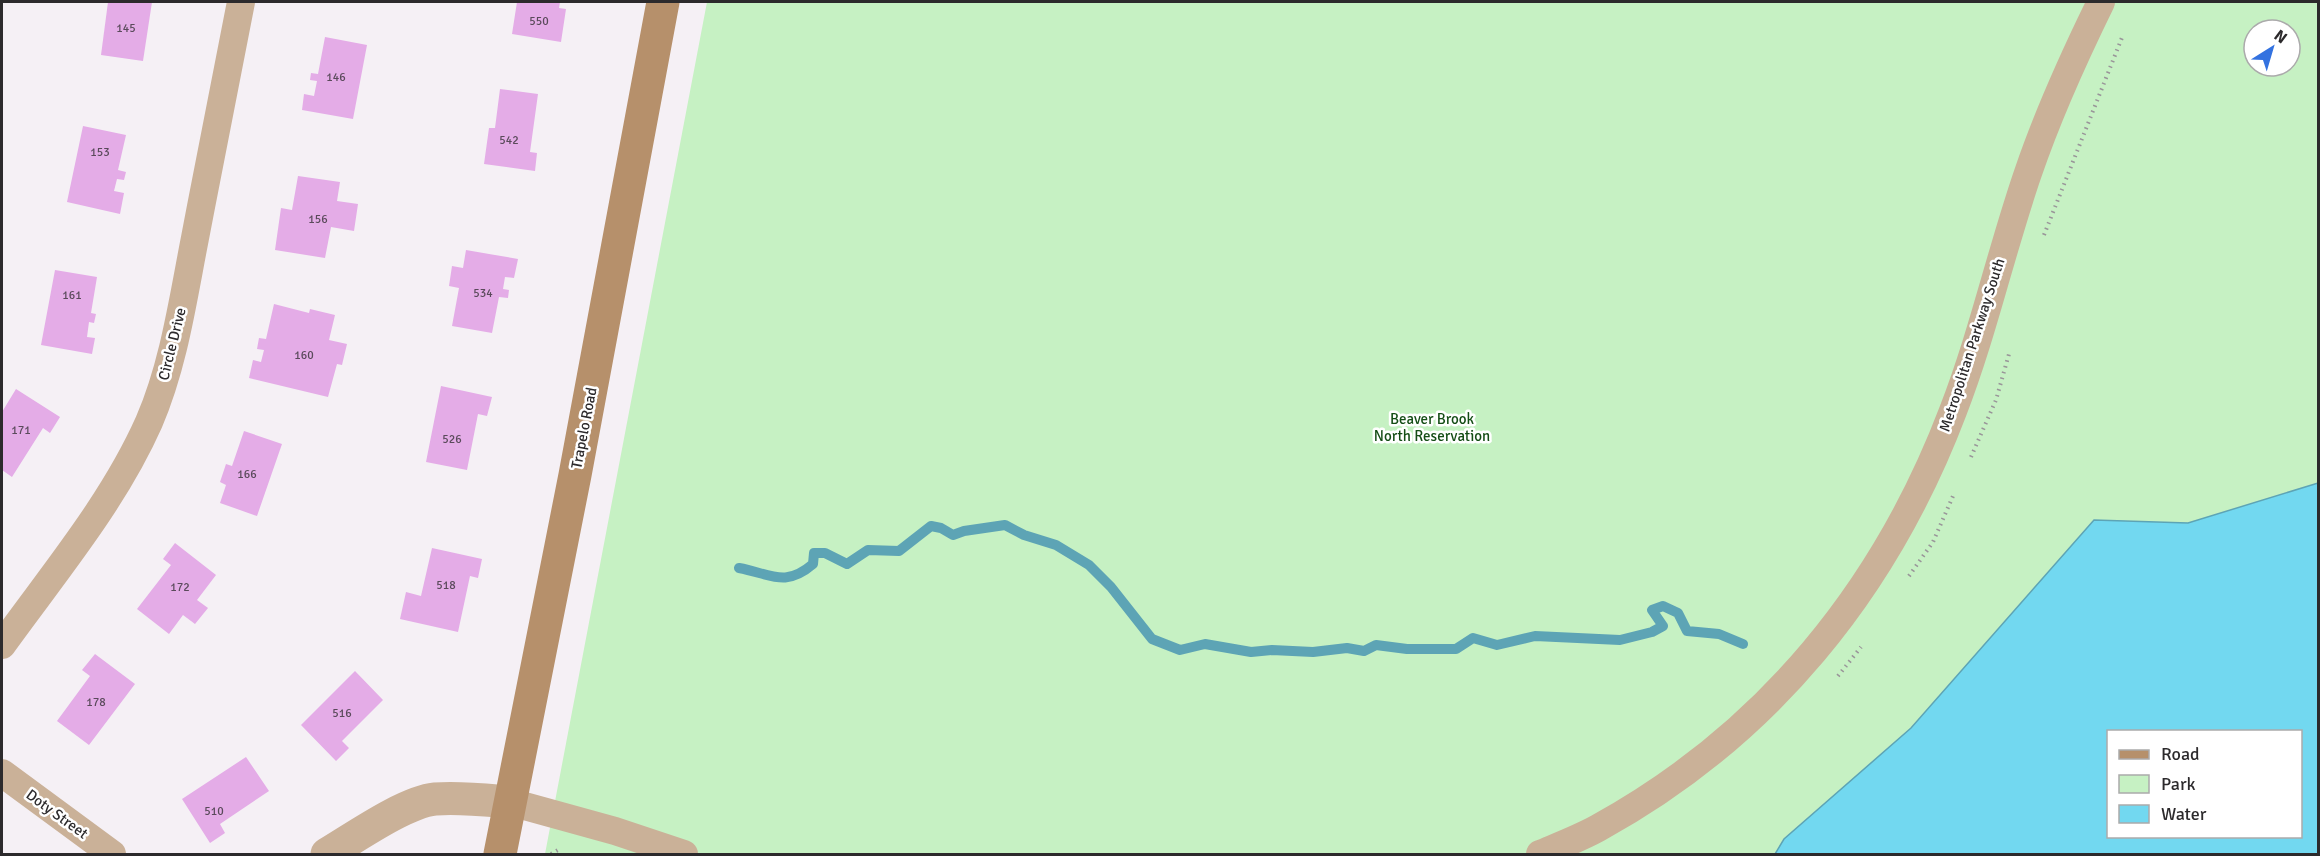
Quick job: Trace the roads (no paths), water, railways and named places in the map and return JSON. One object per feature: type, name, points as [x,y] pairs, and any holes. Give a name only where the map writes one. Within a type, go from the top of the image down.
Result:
[{"type":"main road","name":"Trapelo Road","points":[[500,855],[575,476],[663,2]]},
{"type":"street","name":"Circle Drive","points":[[2,645],[92,519],[123,470],[149,422],[168,366],[182,308],[241,2]]},
{"type":"street","name":"Metropolitan Parkway South","points":[[1540,855],[1597,828],[1655,793],[1708,754],[1756,713],[1800,669],[1844,615],[1874,571],[1902,525],[1954,410],[2028,172],[2053,106],[2102,2]]},
{"type":"street","name":"Doty Street","points":[[2,773],[112,855]]},
{"type":"street","points":[[327,855],[400,811],[433,799],[465,798],[510,802],[615,831],[684,855]]},
{"type":"water","points":[[2318,483],[2318,854],[1775,854],[1784,839],[1911,728],[2094,520],[2188,523]]},
{"type":"waterway","points":[[739,568],[769,576],[794,576],[813,564],[814,553],[825,553],[847,564],[868,550],[899,551],[931,526],[941,528],[953,535],[964,531],[1005,525],[1024,535],[1056,545],[1089,565],[1111,587],[1152,639],[1180,650],[1205,644],[1251,652],[1272,650],[1313,652],[1347,648],[1364,651],[1376,645],[1407,649],[1456,649],[1473,638],[1497,645],[1535,636],[1620,640],[1652,632],[1663,626],[1652,610],[1663,606],[1678,613],[1687,631],[1719,634],[1743,644]]},
{"type":"park label","name":"Beaver Brook North Reservation","points":[[1432,428]]}]
